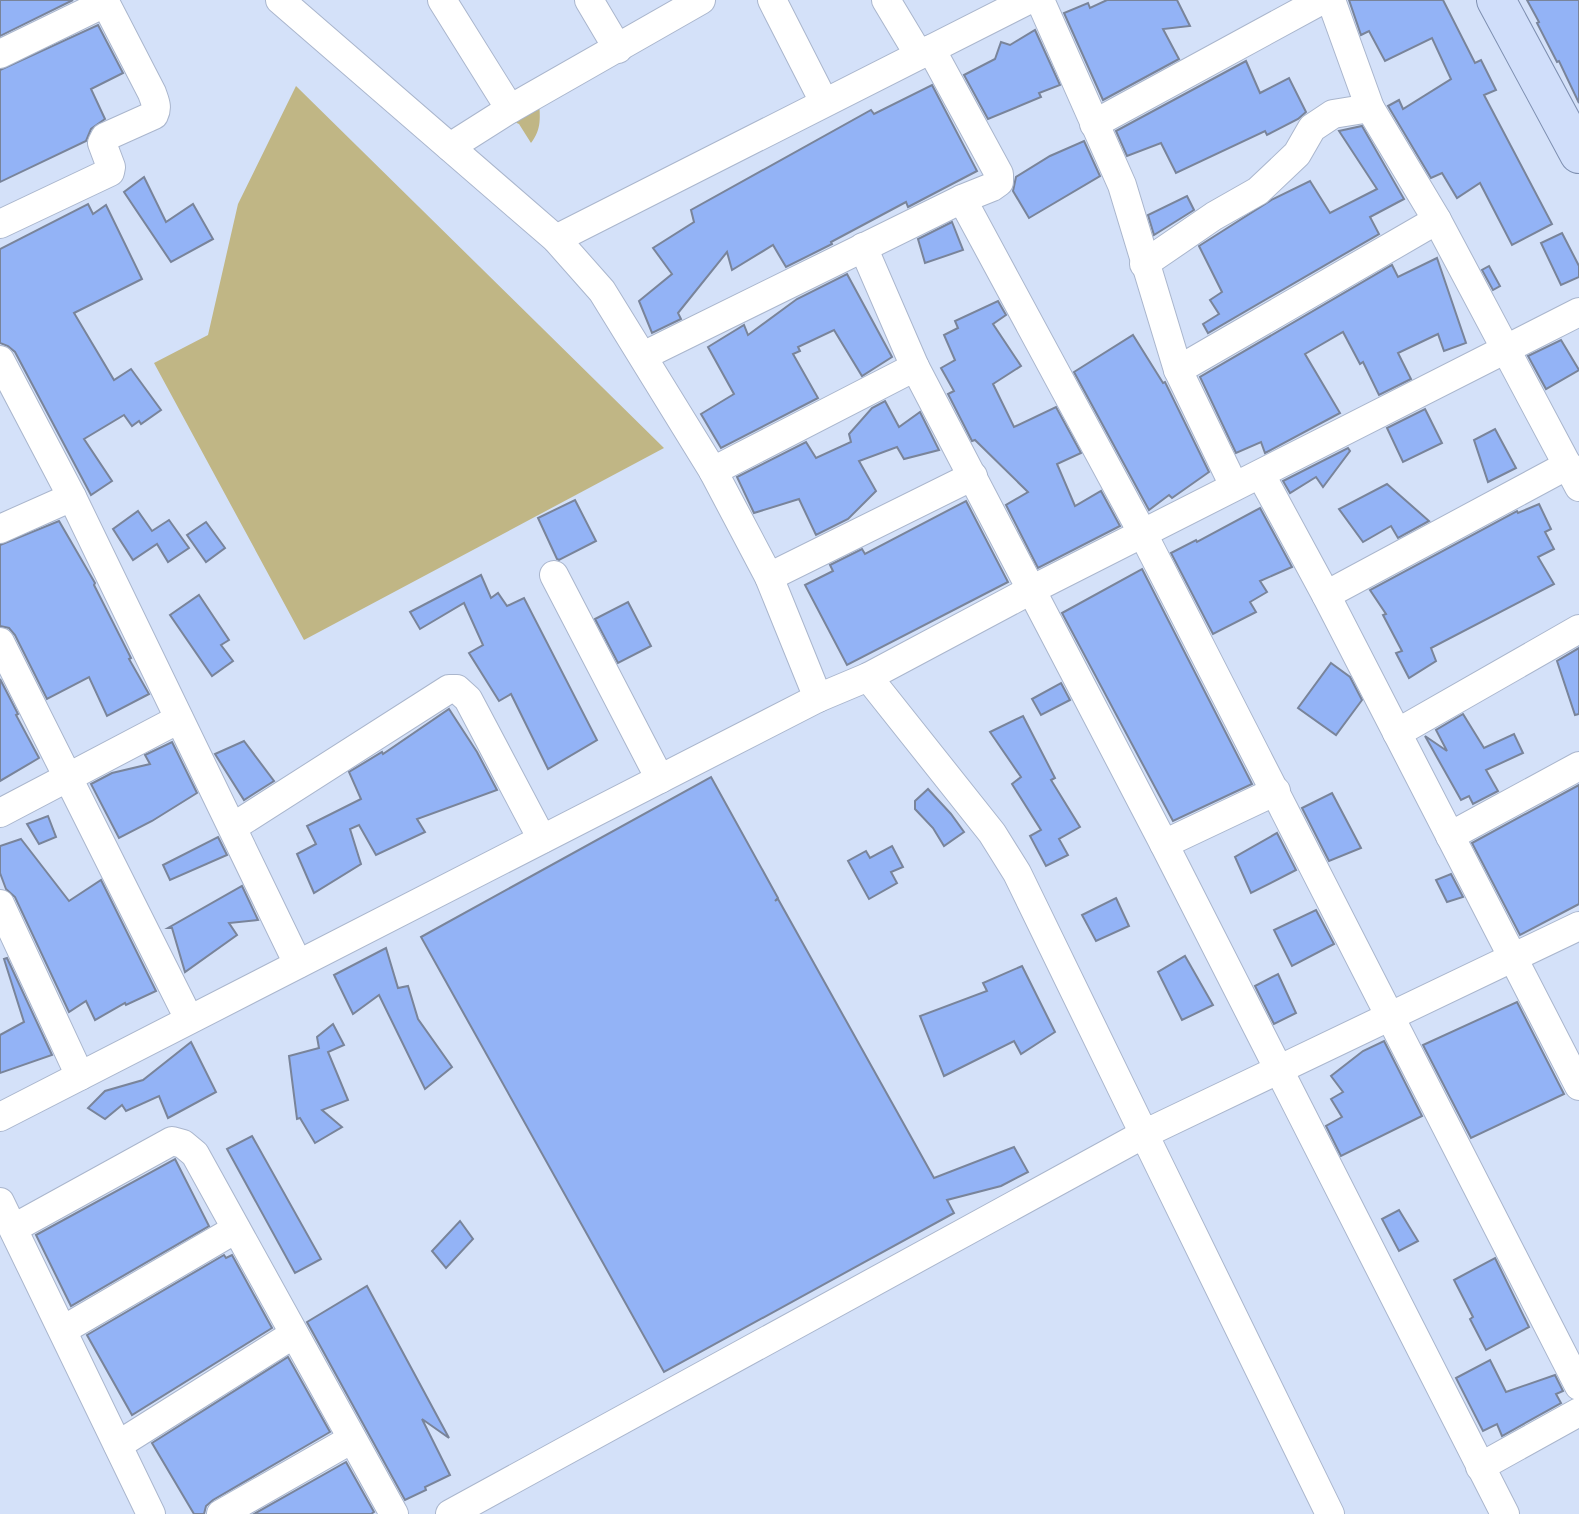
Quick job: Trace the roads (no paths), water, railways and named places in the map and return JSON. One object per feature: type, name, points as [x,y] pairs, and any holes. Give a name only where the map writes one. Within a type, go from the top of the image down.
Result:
[{"type":"main road","points":[[1496,0],[1579,155]]},
{"type":"street","points":[[280,0],[556,239],[602,291],[713,471],[769,577],[818,698]]},
{"type":"street","points":[[442,0],[510,108]]},
{"type":"street","points":[[589,0],[618,48]]},
{"type":"street","points":[[450,147],[510,108],[701,0]]},
{"type":"street","points":[[772,0],[824,102]]},
{"type":"street","points":[[643,356],[999,182],[999,174],[925,52],[886,0]]},
{"type":"street","points":[[1094,124],[1322,0]]},
{"type":"street","points":[[1326,595],[1574,476],[1437,220],[1370,108],[1331,0]]},
{"type":"street","points":[[0,54],[104,1],[156,105],[154,115],[105,137],[102,143],[111,167],[110,172],[0,224]]},
{"type":"street","points":[[556,239],[1028,1],[1094,124],[1122,185],[1178,370],[1234,486]]},
{"type":"street","points":[[1144,264],[1214,216],[1258,191],[1297,154],[1312,128],[1333,114],[1370,108]]},
{"type":"street","points":[[962,199],[1143,534],[1579,1386]]},
{"type":"street","points":[[1178,370],[1437,220]]},
{"type":"street","points":[[863,247],[915,366],[1279,1069],[1501,1513]]},
{"type":"street","points":[[0,1116],[818,698],[868,677],[1031,590],[1579,312]]},
{"type":"street","points":[[0,360],[72,497],[298,964]]},
{"type":"street","points":[[713,471],[915,366]]},
{"type":"street","points":[[1261,475],[1578,1082]]},
{"type":"street","points":[[769,577],[973,476]]},
{"type":"street","points":[[0,529],[72,497]]},
{"type":"street","points":[[554,575],[660,779]]},
{"type":"street","points":[[1397,733],[1579,629]]},
{"type":"street","points":[[0,642],[189,1020]]},
{"type":"street","points":[[868,677],[992,833],[1017,873],[1330,1514]]},
{"type":"street","points":[[233,827],[449,689],[457,689],[468,699],[542,839]]},
{"type":"street","points":[[0,813],[179,719]]},
{"type":"street","points":[[1450,836],[1579,766]]},
{"type":"street","points":[[1164,844],[1276,791]]},
{"type":"street","points":[[0,904],[80,1076]]},
{"type":"street","points":[[450,1514],[1144,1134],[1579,926]]},
{"type":"street","points":[[14,1228],[172,1141],[183,1144],[195,1154],[394,1514]]},
{"type":"street","points":[[0,1202],[151,1514]]},
{"type":"street","points":[[62,1330],[236,1229]]},
{"type":"street","points":[[118,1445],[294,1334]]},
{"type":"street","points":[[1480,1467],[1579,1412]]},
{"type":"street","points":[[221,1514],[352,1439]]}]
